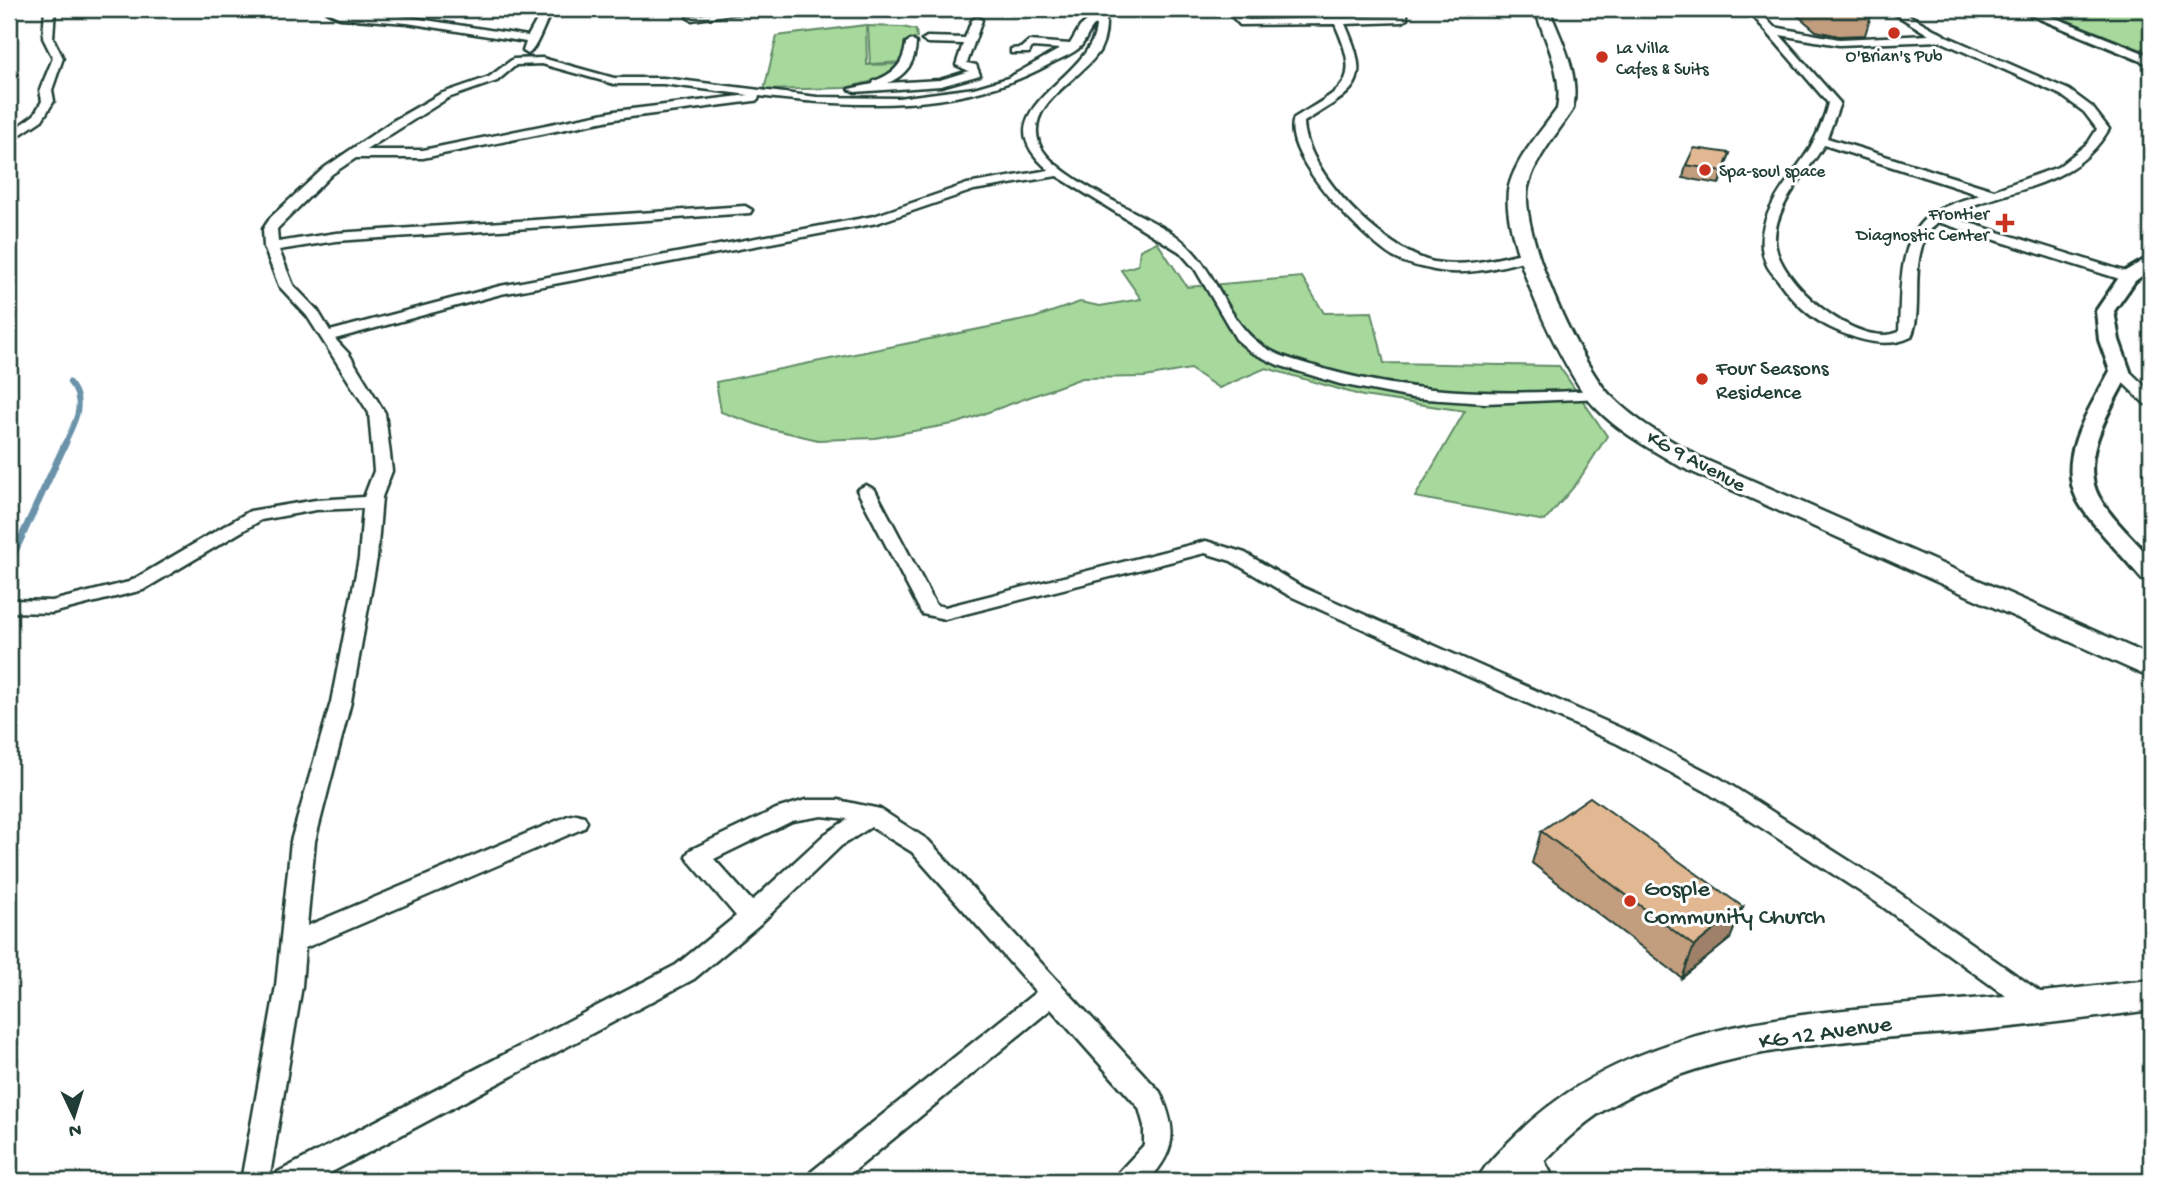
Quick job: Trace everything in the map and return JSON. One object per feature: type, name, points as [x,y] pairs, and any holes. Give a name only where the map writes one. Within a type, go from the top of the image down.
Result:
[{"type":"main road","name":"KG 9 Avenue","points":[[1542,9],[1567,80],[1569,98],[1565,109],[1525,170],[1517,195],[1519,218],[1531,255],[1570,348],[1597,395],[1636,429],[1690,462],[2151,668]]},
{"type":"main road","name":"KG 12 Avenue","points":[[1498,1181],[1534,1167],[1555,1125],[1596,1094],[1684,1057],[1796,1030],[2044,1009],[2151,995]]},
{"type":"street","points":[[9,138],[38,117],[48,101],[46,90],[58,58],[48,38],[50,9]]},
{"type":"street","points":[[327,9],[340,15],[407,20],[533,40]]},
{"type":"street","points":[[255,1181],[289,986],[303,842],[341,702],[368,558],[373,502],[383,471],[377,413],[341,354],[325,338],[313,314],[286,286],[271,247],[270,229],[306,189],[355,154],[444,96],[493,79],[530,50],[538,23],[548,9]]},
{"type":"street","points":[[692,17],[760,9]]},
{"type":"street","points":[[1230,9],[1244,23],[1402,19],[1403,15],[1395,9]]},
{"type":"street","points":[[1752,9],[1834,103],[1833,115],[1821,140],[1783,195],[1768,242],[1774,269],[1821,316],[1870,336],[1899,339],[1906,334],[1910,283],[1919,240],[1925,228],[1937,217],[1992,194],[2048,176],[2079,159],[2096,144],[2103,129],[2097,117],[2055,88],[1943,38],[1892,9]]},
{"type":"street","points":[[2022,9],[2151,61]]},
{"type":"street","points":[[513,62],[548,62],[614,80],[663,82],[817,100],[898,101],[975,91],[1012,80],[1072,47],[1101,11]]},
{"type":"street","points":[[1101,11],[1102,34],[1094,54],[1039,105],[1034,119],[1032,143],[1036,151],[1098,199],[1154,228],[1193,256],[1236,327],[1252,345],[1269,355],[1330,377],[1414,395],[1513,400],[1597,395]]},
{"type":"street","points":[[855,89],[923,85],[970,77],[976,73],[972,67],[961,65],[977,20]]},
{"type":"street","points":[[1339,22],[1353,52],[1354,70],[1342,95],[1298,121],[1296,129],[1297,138],[1325,183],[1392,249],[1414,260],[1436,266],[1469,268],[1531,255]]},
{"type":"street","points":[[1771,30],[1839,42],[1943,38]]},
{"type":"street","points":[[927,40],[969,41]]},
{"type":"street","points":[[817,100],[895,77],[908,59],[911,43]]},
{"type":"street","points":[[1015,51],[1026,51],[1029,44],[1072,47]]},
{"type":"street","points":[[355,154],[423,154],[615,115],[776,94]]},
{"type":"street","points":[[1821,140],[1992,194]]},
{"type":"street","points":[[325,338],[500,290],[877,219],[972,187],[1061,172]]},
{"type":"street","points":[[271,247],[349,236],[745,210]]},
{"type":"street","points":[[1937,217],[2128,277]]},
{"type":"street","points":[[2151,261],[2128,277],[2105,311],[2109,340],[2120,371],[2151,401]]},
{"type":"street","points":[[2120,371],[2083,447],[2082,486],[2088,499],[2151,574]]},
{"type":"street","points":[[866,490],[929,610],[945,614],[1206,547],[1238,557],[1295,590],[1626,739],[1713,785],[1884,895],[2044,1009]]},
{"type":"street","points":[[9,606],[52,607],[136,586],[256,514],[306,506],[373,502]]},
{"type":"street","points":[[751,917],[698,856],[804,807],[872,815],[920,846],[1150,1101],[1160,1124],[1161,1143],[1147,1164],[1129,1181]]},
{"type":"street","points":[[288,1181],[685,972],[751,917],[832,840],[872,815]]},
{"type":"street","points":[[294,942],[576,822]]},
{"type":"street","points":[[821,1181],[1054,992]]},
{"type":"green space","points":[[2033,9],[2151,9],[2151,57],[2056,21]]},
{"type":"green space","points":[[866,25],[867,65],[898,64],[890,77],[845,88],[764,90],[777,36]]},
{"type":"green space","points":[[868,26],[916,30],[917,38],[906,42],[903,62],[870,64]]},
{"type":"green space","points":[[1157,242],[1187,287],[1302,277],[1324,313],[1372,312],[1384,363],[1559,366],[1607,436],[1577,483],[1545,521],[1415,497],[1465,411],[1363,396],[1266,368],[1219,388],[1190,369],[1145,377],[1082,378],[958,423],[875,438],[818,440],[767,428],[721,412],[716,382],[1034,318],[1080,302],[1100,306],[1141,299],[1121,270],[1138,265],[1140,250]]},
{"type":"building","points":[[1694,148],[1730,153],[1723,171],[1686,165]]},
{"type":"building","points":[[1590,797],[1743,907],[1694,946],[1541,831]]},
{"type":"waterway","points":[[65,443],[78,412],[77,397],[69,382]]},
{"type":"waterway","points":[[9,564],[66,442]]},
{"type":"place","name":"O'Brian's Pub","points":[[1894,33]]},
{"type":"place","name":"La Villa Cafes & Suits","points":[[1602,57]]},
{"type":"place","name":"Spa-soul space","points":[[1705,170]]},
{"type":"place","name":"Frontier Diagnostic Center","points":[[2005,223]]},
{"type":"place","name":"Four Seasons Residence","points":[[1702,379]]},
{"type":"place","name":"Gosple Community Church","points":[[1630,901]]}]
